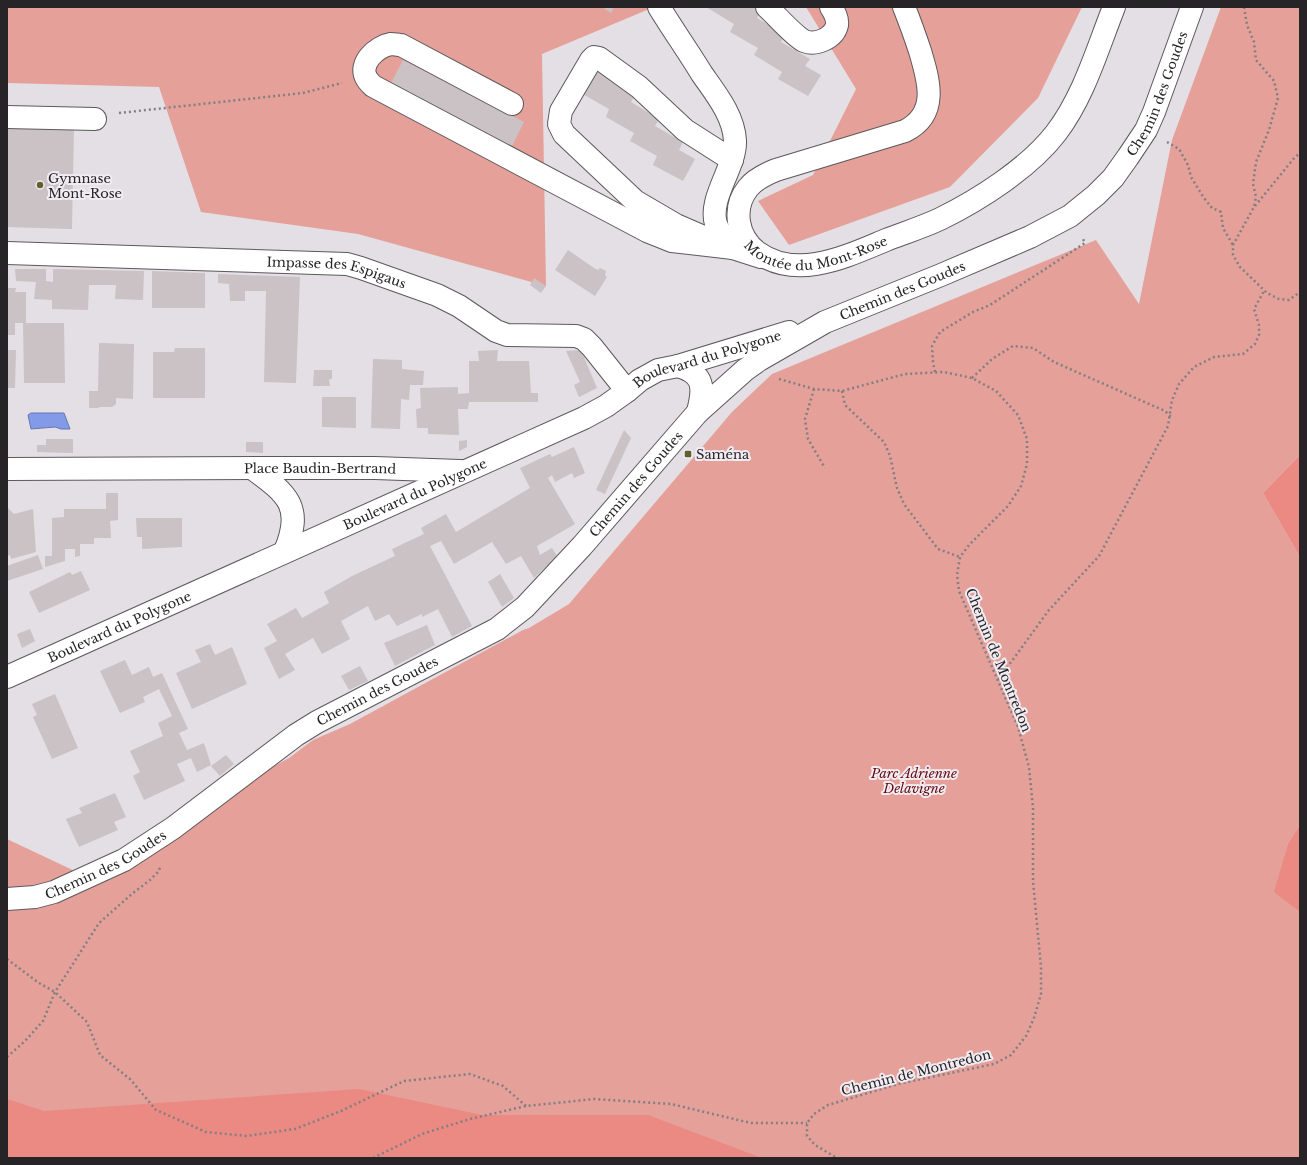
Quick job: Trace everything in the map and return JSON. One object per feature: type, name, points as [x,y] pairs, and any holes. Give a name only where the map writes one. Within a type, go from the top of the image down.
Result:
[{"type":"street","points":[[767,7],[802,39],[814,43],[827,38],[837,25],[835,13],[831,7]]},
{"type":"street","name":"Montée du Mont-Rose","points":[[904,7],[912,27],[926,73],[929,90],[925,113],[914,127],[905,131],[776,170],[761,177],[748,187],[739,206],[738,220],[743,237],[757,252],[772,260],[782,263],[802,265],[835,260],[939,220],[983,195],[1041,149],[1055,134],[1068,115],[1090,69],[1114,7]]},
{"type":"street","name":"Chemin des Goudes","points":[[7,899],[35,897],[54,892],[124,860],[173,828],[296,735],[317,722],[508,622],[525,607],[582,546],[698,412],[732,380],[759,360],[825,322],[1030,237],[1070,216],[1096,195],[1113,178],[1146,130],[1192,7]]},
{"type":"street","points":[[662,8],[729,116],[733,127],[735,143],[732,160],[718,196],[715,219],[721,233],[733,248]]},
{"type":"street","points":[[512,104],[401,45],[391,44],[380,48],[371,54],[365,66],[366,77],[373,86],[647,232],[672,241],[733,248]]},
{"type":"street","points":[[732,160],[685,130],[639,87],[600,58],[594,58],[591,60],[561,112],[560,124],[564,134],[635,201],[648,210],[693,234],[772,260]]},
{"type":"street","points":[[7,117],[95,119]]},
{"type":"street","name":"Impasse des Espigaus","points":[[7,253],[347,264],[437,294],[496,331],[507,335],[576,336],[584,339],[626,391]]},
{"type":"street","name":"Boulevard du Polygone","points":[[7,677],[584,418],[606,406],[640,380],[658,370],[678,366],[825,322]]},
{"type":"street","points":[[678,366],[693,372],[701,384],[702,397],[698,412]]},
{"type":"street","points":[[7,469],[252,468]]},
{"type":"street","name":"Place Baudin-Bertrand","points":[[252,468],[375,468],[466,471]]},
{"type":"street","name":"Place Baudin-Bertrand","points":[[252,468],[271,482],[285,496],[292,508],[294,524],[291,538],[285,551]]},
{"type":"path","points":[[1244,7],[1247,25],[1254,42],[1256,60],[1274,81],[1278,98],[1269,130],[1256,162],[1254,184],[1256,197],[1254,207]]},
{"type":"path","points":[[95,119],[122,112],[303,93],[366,77]]},
{"type":"path","points":[[1146,130],[1179,149],[1188,165],[1191,177],[1204,198],[1212,208],[1221,212],[1223,228],[1233,245]]},
{"type":"path","points":[[1300,153],[1254,207],[1233,245],[1232,255],[1240,267],[1267,294],[1279,299],[1289,300],[1300,292]]},
{"type":"path","points":[[935,372],[932,346],[940,332],[973,312],[990,305],[1085,243],[1070,216]]},
{"type":"path","points":[[998,681],[1049,610],[1099,556],[1168,426],[1172,400],[1179,384],[1194,367],[1214,357],[1243,354],[1255,344],[1259,335],[1259,325],[1254,309],[1264,291]]},
{"type":"path","points":[[972,378],[992,360],[1013,346],[1033,348],[1054,362],[1164,411],[1170,417]]},
{"type":"path","points":[[808,388],[842,391],[905,374],[944,372],[972,378],[996,391],[1018,415],[1027,439],[1027,464],[1021,486],[1008,506],[969,545],[960,557],[938,548],[904,504],[897,488],[890,456],[884,442],[845,405],[842,391]]},
{"type":"path","points":[[814,389],[805,419],[808,439],[825,468]]},
{"type":"path","name":"Chemin de Montredon","points":[[807,1123],[814,1114],[828,1105],[898,1084],[994,1064],[1011,1055],[1026,1036],[1034,1018],[1041,994],[1041,967],[1033,880],[1033,808],[1029,767],[1018,726],[959,591],[957,575],[960,557]]},
{"type":"path","points":[[7,1057],[25,1041],[43,1021],[55,992],[99,924],[132,893],[150,880],[159,870],[173,828]]},
{"type":"path","points":[[7,959],[39,983],[55,992],[87,1022],[100,1055],[130,1079],[156,1110],[206,1132],[246,1136],[295,1129],[341,1111],[404,1081],[470,1074],[503,1086],[526,1106]]},
{"type":"path","points":[[373,1158],[422,1134],[470,1119],[526,1106],[594,1099],[671,1104],[750,1123],[807,1123],[807,1136],[814,1145],[836,1158]]},
{"type":"green space","points":[[7,7],[654,7],[542,54],[546,286],[358,234],[201,212],[159,87],[7,83]]},
{"type":"green space","points":[[806,7],[1082,7],[1038,98],[950,187],[789,245],[758,201],[813,175],[856,89]]},
{"type":"green space","name":"Parc Adrienne Delavigne","points":[[1221,7],[1300,7],[1300,455],[1263,493],[1300,557],[1300,825],[1288,843],[1275,891],[1300,912],[1300,1158],[7,1158],[7,839],[79,873],[289,758],[313,740],[350,724],[529,628],[569,604],[732,412],[772,374],[1096,240],[1139,304],[1172,140]]},
{"type":"shaded area","points":[[1300,455],[1300,557],[1263,493]]},
{"type":"shaded area","points":[[1300,825],[1300,912],[1274,892],[1288,843]]},
{"type":"shaded area","points":[[359,1089],[482,1115],[648,1115],[762,1158],[7,1158],[7,1099],[44,1111]]},
{"type":"water","points":[[31,413],[64,413],[70,429],[55,427],[31,429],[28,415]]},
{"type":"building","points":[[602,7],[614,7],[611,13]]},
{"type":"building","points":[[706,7],[755,7],[761,10],[757,18],[785,34],[781,42],[810,59],[805,66],[821,75],[808,96],[778,79],[782,72],[754,55],[758,48],[730,32],[734,24]]},
{"type":"building","points":[[403,60],[524,122],[512,146],[390,85]]},
{"type":"building","points":[[598,63],[635,95],[631,102],[659,119],[655,126],[683,142],[679,150],[695,159],[683,181],[653,165],[657,156],[630,141],[634,133],[606,117],[609,109],[581,93]]},
{"type":"building","name":"Gymnase Mont-Rose","points":[[7,123],[74,126],[72,229],[7,227]]},
{"type":"building","points":[[568,250],[594,268],[598,270],[600,268],[606,271],[605,275],[607,277],[595,296],[555,270]]},
{"type":"building","points":[[15,269],[46,269],[46,281],[53,282],[53,269],[144,271],[143,300],[115,299],[116,285],[89,285],[88,310],[52,309],[52,300],[34,299],[36,282],[16,281]]},
{"type":"building","points":[[152,271],[205,273],[205,308],[152,308]]},
{"type":"building","points":[[218,274],[300,277],[296,383],[264,382],[266,291],[245,291],[245,301],[230,301],[229,284],[218,283]]},
{"type":"building","points":[[534,278],[546,286],[541,293],[530,285]]},
{"type":"building","points":[[7,288],[16,288],[15,292],[26,292],[26,323],[64,323],[65,383],[24,383],[23,323],[15,323],[15,335],[7,335]]},
{"type":"building","points":[[99,343],[134,344],[133,399],[116,398],[116,404],[112,407],[89,408],[89,391],[98,391]]},
{"type":"building","points":[[175,348],[205,348],[205,398],[153,398],[153,352],[174,352]]},
{"type":"building","points":[[7,350],[16,350],[15,388],[7,388]]},
{"type":"building","points":[[498,350],[497,361],[529,361],[531,393],[538,393],[538,402],[469,402],[468,409],[458,409],[459,435],[428,434],[428,428],[417,428],[416,409],[421,408],[420,388],[458,387],[458,394],[469,393],[469,361],[479,361],[478,351]]},
{"type":"building","points":[[581,350],[597,388],[579,397],[574,385],[580,382],[566,351]]},
{"type":"building","points":[[373,359],[402,360],[402,369],[424,371],[423,385],[410,385],[409,400],[401,399],[400,429],[371,428]]},
{"type":"building","points":[[314,370],[332,370],[332,379],[329,379],[330,386],[313,386]]},
{"type":"building","points":[[322,397],[356,397],[356,428],[322,427]]},
{"type":"building","points":[[624,430],[631,438],[605,494],[596,490]]},
{"type":"building","points":[[46,439],[73,439],[73,453],[37,452],[37,445],[46,445]]},
{"type":"building","points":[[467,440],[467,447],[459,451],[459,441]]},
{"type":"building","points":[[246,442],[263,442],[263,453],[246,452]]},
{"type":"building","points":[[574,447],[585,473],[574,478],[572,473],[555,482],[552,475],[548,478],[575,524],[537,546],[540,555],[552,548],[557,556],[534,578],[521,556],[506,564],[492,542],[454,564],[441,541],[430,546],[472,626],[452,637],[438,609],[422,617],[422,614],[397,626],[389,614],[375,621],[368,606],[341,621],[350,639],[322,654],[313,638],[285,654],[295,670],[279,679],[264,648],[277,641],[267,624],[296,608],[302,618],[329,603],[324,592],[354,575],[395,556],[392,549],[424,534],[421,528],[446,514],[456,532],[530,488],[520,468],[550,454],[552,457]]},
{"type":"building","points":[[106,493],[118,493],[118,520],[110,521],[111,538],[94,538],[94,544],[80,544],[80,556],[75,557],[75,549],[65,549],[65,561],[45,567],[45,556],[52,556],[52,518],[64,517],[64,509],[106,509]]},
{"type":"building","points":[[7,507],[14,514],[33,509],[36,552],[11,559],[10,555],[7,556]]},
{"type":"building","points":[[136,518],[182,518],[182,547],[142,549],[142,537],[137,537]]},
{"type":"building","points":[[38,555],[43,569],[7,581],[7,566]]},
{"type":"building","points":[[81,571],[90,590],[39,613],[29,592],[70,572],[72,575]]},
{"type":"building","points":[[500,574],[514,598],[502,607],[488,582]]},
{"type":"building","points":[[427,625],[435,645],[395,666],[384,643]]},
{"type":"building","points":[[30,629],[35,641],[22,648],[17,634]]},
{"type":"building","points":[[210,644],[215,655],[232,647],[247,684],[192,709],[176,673],[201,662],[195,650]]},
{"type":"building","points":[[125,660],[132,675],[149,667],[153,677],[162,673],[188,729],[179,733],[187,750],[204,743],[211,765],[197,772],[191,758],[177,764],[185,781],[144,800],[133,776],[140,772],[130,751],[163,736],[158,723],[172,716],[159,689],[143,697],[145,702],[120,713],[100,671]]},
{"type":"building","points":[[360,666],[368,681],[349,690],[341,676]]},
{"type":"building","points":[[55,694],[78,748],[52,759],[33,717],[37,715],[32,704]]},
{"type":"building","points":[[226,755],[234,764],[220,776],[211,766]]},
{"type":"building","points":[[115,793],[126,817],[114,822],[118,830],[79,847],[66,819],[82,813],[79,808]]},
{"type":"place","name":"Gymnase Mont-Rose","points":[[40,185]]},
{"type":"place","name":"Saména","points":[[688,454]]}]
